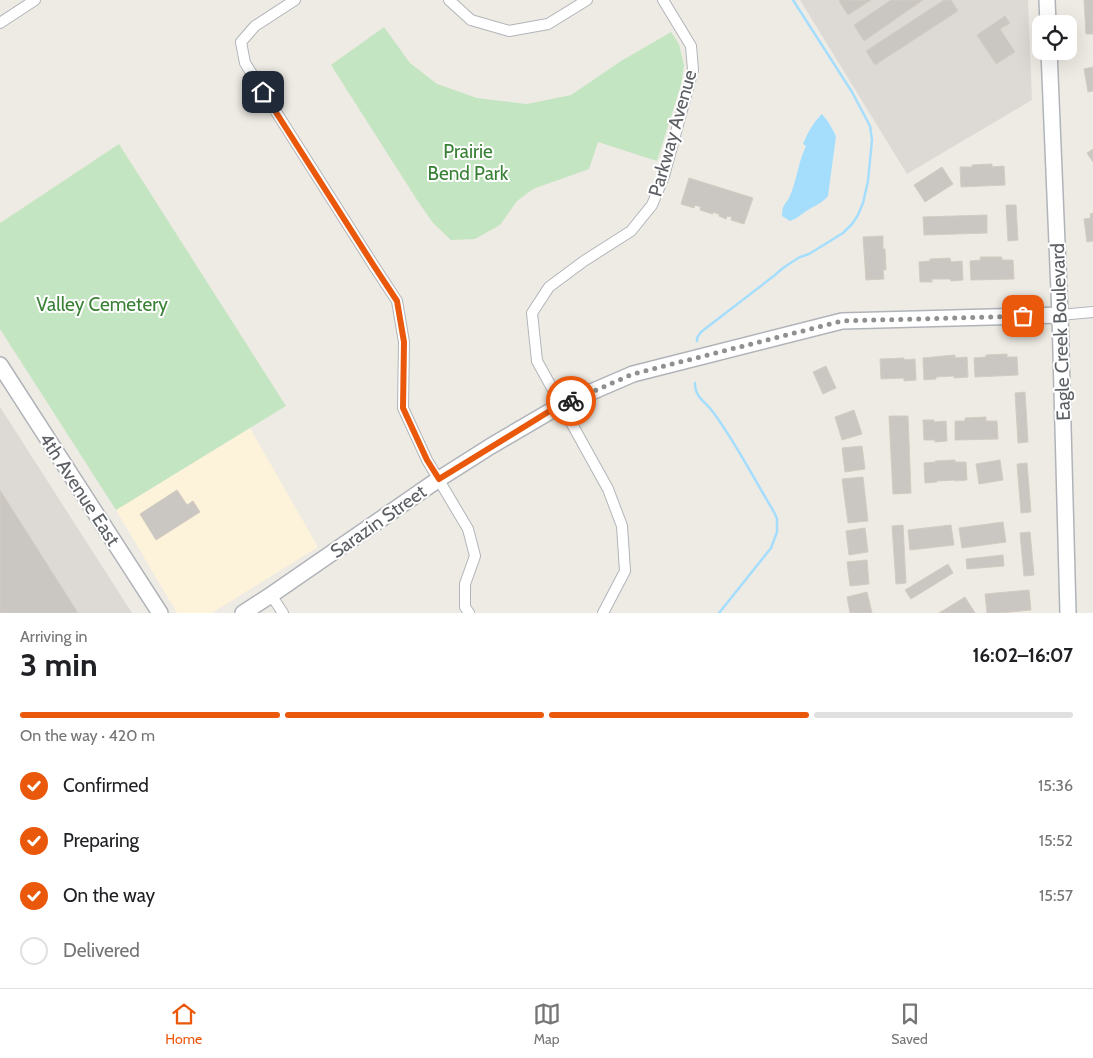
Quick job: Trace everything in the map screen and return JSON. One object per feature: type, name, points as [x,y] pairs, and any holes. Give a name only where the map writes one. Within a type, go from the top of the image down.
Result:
[{"type":"street","points":[[0,23],[35,0]]},
{"type":"street","points":[[294,0],[255,26],[241,42],[245,63],[397,301],[404,342],[403,408],[427,460],[468,529],[475,556],[465,584],[465,606],[469,613]]},
{"type":"street","points":[[449,0],[471,20],[509,31],[548,24],[587,0]]},
{"type":"street","name":"Parkway Avenue","points":[[603,613],[625,571],[622,526],[608,489],[537,361],[532,313],[549,287],[630,230],[652,205],[655,198],[664,176],[693,70],[691,46],[663,0]]},
{"type":"street","points":[[1047,0],[1048,15]]},
{"type":"street","name":"Eagle Creek Boulevard","points":[[1049,60],[1060,315],[1068,613]]},
{"type":"street","points":[[1060,315],[1093,312]]},
{"type":"street","name":"Sarazin Street","points":[[243,613],[439,479],[561,404],[633,374],[842,321],[1060,315]]},
{"type":"street","name":"4th Avenue East","points":[[0,365],[160,613]]},
{"type":"street","points":[[271,595],[283,613]]},
{"type":"shaded area","points":[[800,0],[1028,0],[1032,100],[907,174]]},
{"type":"shaded area","points":[[0,407],[132,613],[0,613]]},
{"type":"shaded area","points":[[250,428],[318,547],[212,613],[177,613],[116,510]]},
{"type":"green space","name":"Prairie Bend Park","points":[[384,27],[410,63],[437,84],[477,98],[527,104],[571,95],[621,61],[671,32],[679,44],[684,65],[681,85],[657,161],[598,142],[589,169],[533,189],[517,201],[500,225],[475,239],[451,240],[433,223],[417,200],[331,65]]},
{"type":"green space","name":"Valley Cemetery","points":[[119,144],[286,406],[116,510],[0,329],[0,223]]},
{"type":"water","points":[[822,114],[836,136],[828,196],[821,203],[790,221],[782,216],[783,208],[794,185],[806,146],[803,144],[816,120]]},
{"type":"building","points":[[871,0],[848,15],[839,1]]},
{"type":"building","points":[[891,0],[923,0],[864,41],[854,25]]},
{"type":"building","points":[[944,0],[951,0],[958,11],[875,65],[866,51]]},
{"type":"building","points":[[1084,0],[1093,0],[1093,34],[1086,34]]},
{"type":"building","points":[[1005,16],[1010,23],[1000,29],[1015,52],[996,64],[977,35]]},
{"type":"building","points":[[1093,67],[1093,91],[1088,92],[1084,69]]},
{"type":"building","points":[[1093,149],[1093,162],[1087,153]]},
{"type":"building","points":[[992,164],[992,167],[1004,166],[1005,185],[961,187],[960,167]]},
{"type":"building","points":[[942,167],[953,184],[925,202],[914,185]]},
{"type":"building","points":[[689,178],[753,198],[744,224],[731,220],[732,217],[727,216],[726,219],[719,216],[719,214],[700,210],[701,207],[695,205],[694,208],[681,204]]},
{"type":"building","points":[[1006,205],[1016,205],[1018,240],[1008,241]]},
{"type":"building","points":[[1093,213],[1093,241],[1087,242],[1084,219],[1091,218],[1090,214]]},
{"type":"building","points":[[987,215],[987,233],[924,235],[923,217]]},
{"type":"building","points":[[883,236],[886,270],[883,270],[884,279],[866,280],[863,237]]},
{"type":"building","points":[[980,257],[1002,257],[1002,260],[1013,260],[1014,279],[971,280],[970,261],[981,260]]},
{"type":"building","points":[[950,258],[951,262],[962,261],[963,280],[932,279],[932,282],[920,282],[919,262],[930,261],[930,259]]},
{"type":"building","points":[[1007,354],[1007,357],[1017,357],[1018,375],[975,377],[974,358],[986,357],[986,355]]},
{"type":"building","points":[[955,355],[955,358],[967,357],[968,377],[936,377],[936,379],[924,380],[923,358]]},
{"type":"building","points":[[904,358],[904,360],[915,359],[916,380],[904,381],[904,378],[881,379],[880,359]]},
{"type":"building","points":[[826,366],[836,388],[823,394],[813,372]]},
{"type":"building","points":[[1025,392],[1028,442],[1018,443],[1015,393]]},
{"type":"building","points":[[854,410],[862,434],[842,440],[835,417]]},
{"type":"building","points":[[889,416],[908,416],[911,493],[893,494]]},
{"type":"building","points":[[986,417],[986,421],[997,421],[998,439],[955,440],[955,421],[965,421],[965,418]]},
{"type":"building","points":[[923,420],[934,420],[934,422],[946,421],[947,441],[935,442],[935,440],[924,440]]},
{"type":"building","points":[[862,446],[865,469],[845,472],[842,448]]},
{"type":"building","points":[[955,460],[955,462],[966,462],[967,480],[925,483],[924,463]]},
{"type":"building","points":[[1000,460],[1003,480],[979,484],[976,464]]},
{"type":"building","points":[[1027,463],[1031,512],[1021,513],[1017,464]]},
{"type":"building","points":[[863,477],[868,521],[848,523],[842,479]]},
{"type":"building","points":[[0,490],[78,613],[0,613]]},
{"type":"building","points":[[177,490],[187,505],[193,501],[200,512],[156,540],[140,514]]},
{"type":"building","points":[[1003,522],[1006,542],[962,548],[959,528]]},
{"type":"building","points":[[903,525],[906,583],[896,584],[892,526]]},
{"type":"building","points":[[951,525],[954,545],[910,550],[908,530]]},
{"type":"building","points":[[865,528],[868,552],[849,555],[846,531]]},
{"type":"building","points":[[1030,532],[1034,575],[1024,576],[1020,533]]},
{"type":"building","points":[[1003,555],[1004,566],[967,569],[966,559]]},
{"type":"building","points":[[867,560],[869,584],[850,586],[847,562]]},
{"type":"building","points":[[948,564],[953,573],[911,599],[905,590]]},
{"type":"building","points":[[1029,590],[1031,610],[987,613],[985,594]]},
{"type":"building","points":[[867,592],[872,613],[850,613],[847,597]]},
{"type":"building","points":[[965,597],[975,613],[939,613]]},
{"type":"waterway","points":[[697,341],[701,332],[783,268],[843,233],[852,224],[863,203],[868,181],[872,140],[870,126],[852,92],[793,0]]},
{"type":"waterway","points":[[695,383],[699,396],[713,412],[729,436],[777,519],[777,532],[771,548],[719,613]]},
{"type":"way so far","points":[[571,401],[633,374],[842,321],[1023,316]]},
{"type":"route","points":[[263,92],[397,301],[404,342],[403,408],[427,460],[439,479],[561,404],[571,401]]}]
